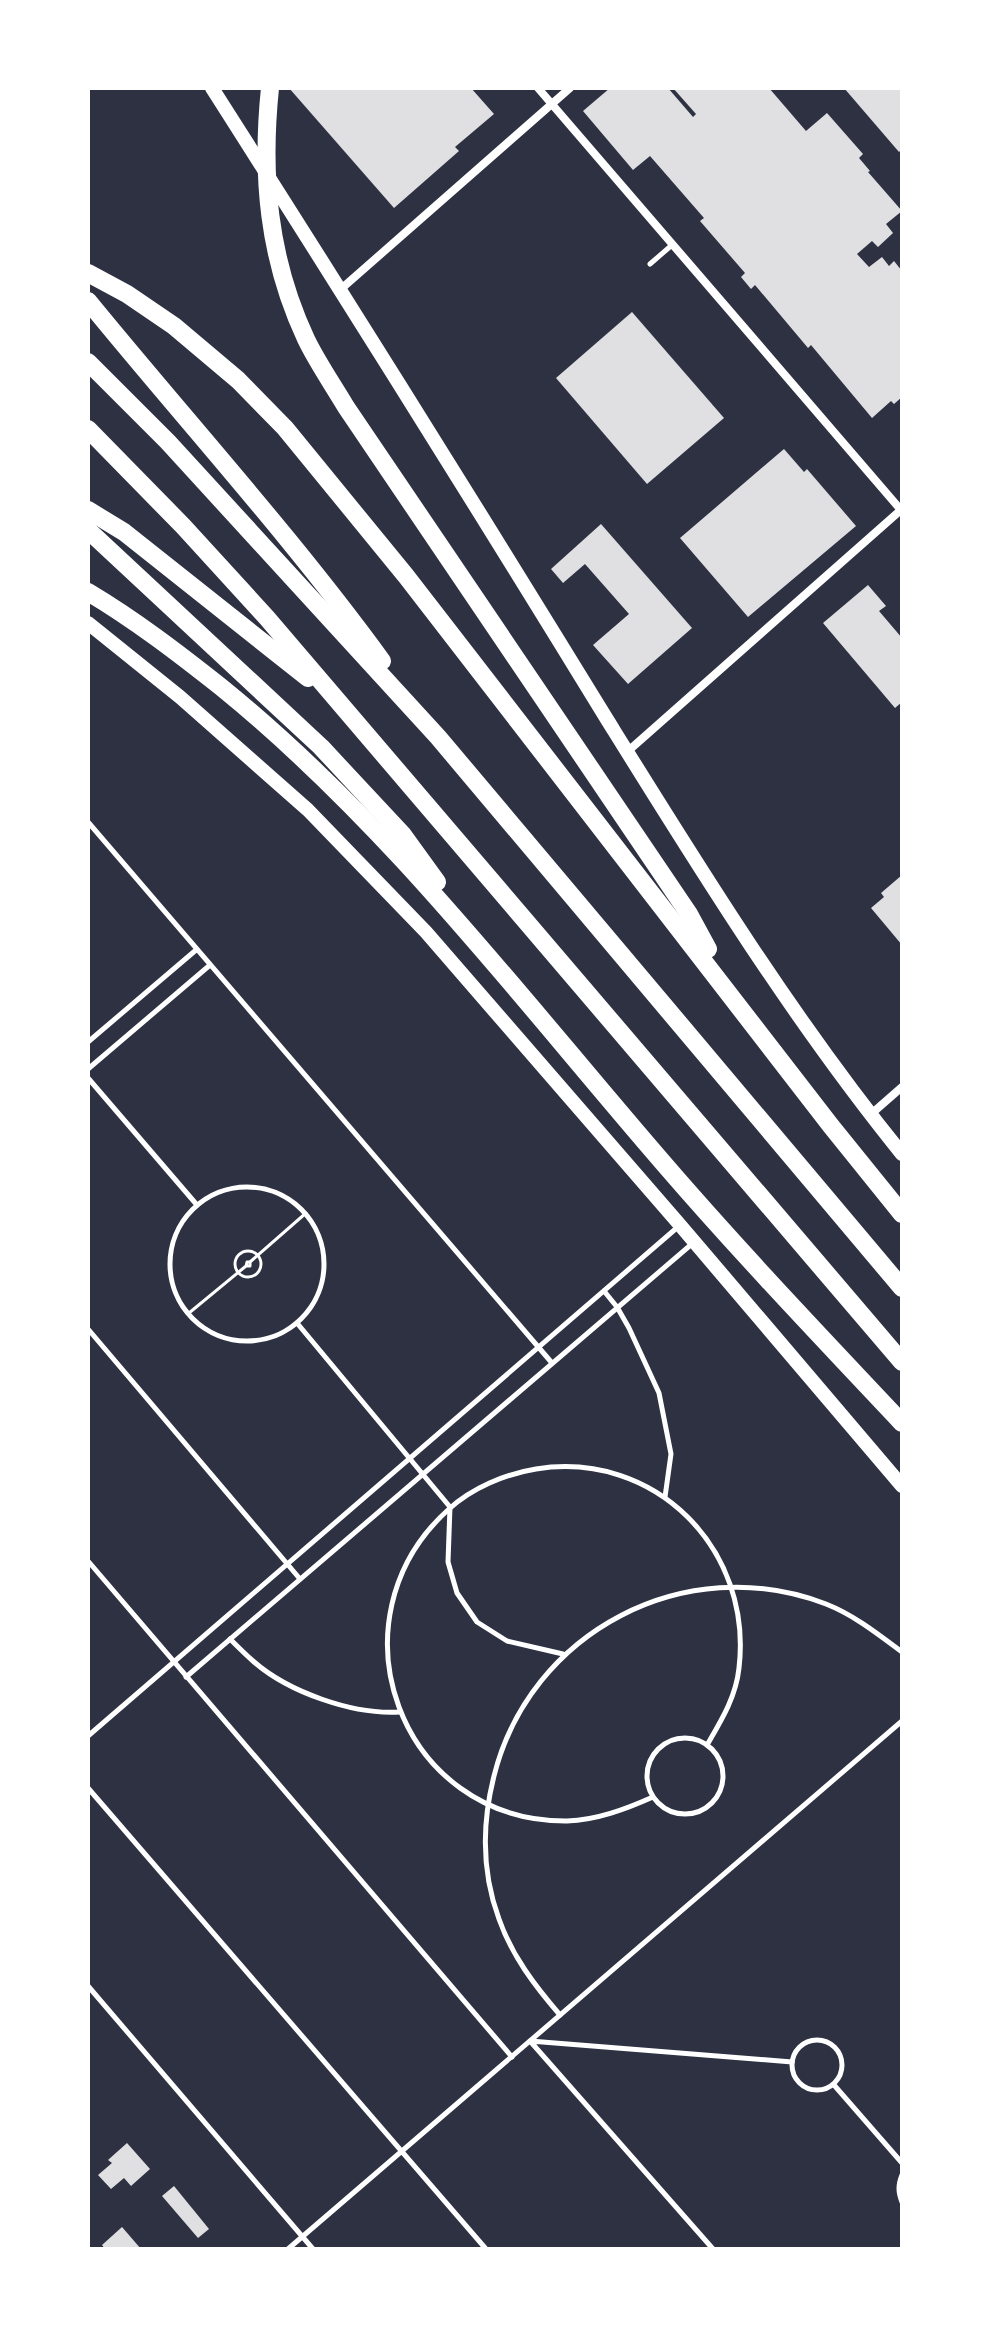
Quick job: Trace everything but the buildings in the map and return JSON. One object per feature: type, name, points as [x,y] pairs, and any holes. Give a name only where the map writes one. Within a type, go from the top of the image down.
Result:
[{"type":"highway","points":[[270,88],[266,124],[270,226],[286,288],[306,339],[346,407],[689,914],[744,1010]]},
{"type":"highway","points":[[88,273],[127,294],[174,326],[238,380],[285,428],[406,576],[902,1214]]},
{"type":"highway","points":[[88,301],[342,605],[438,737]]},
{"type":"highway","points":[[88,362],[168,442],[438,737],[902,1288]]},
{"type":"highway","points":[[88,429],[224,570],[343,706],[902,1362]]},
{"type":"highway","points":[[88,510],[124,532],[173,569],[343,706]]},
{"type":"highway","points":[[88,530],[321,747],[487,953],[665,1165],[902,1423]]},
{"type":"highway","points":[[88,592],[146,630],[259,718],[397,840]]},
{"type":"main road","points":[[212,88],[341,289],[746,939],[870,1115],[902,1154]]},
{"type":"main road","points":[[88,623],[180,697],[308,810],[426,932],[902,1486]]},
{"type":"street","points":[[538,88],[901,509],[627,752]]},
{"type":"street","points":[[341,289],[570,88]]},
{"type":"street","points":[[870,1115],[902,1087]]},
{"type":"lane","points":[[650,264],[672,244]]},
{"type":"lane","points":[[88,822],[552,1363]]},
{"type":"lane","points":[[88,1042],[196,950]]},
{"type":"lane","points":[[88,1069],[210,965]]},
{"type":"lane","points":[[88,1078],[197,1205]]},
{"type":"lane","points":[[241,1186],[265,1188],[288,1197],[306,1213],[319,1234],[325,1258],[322,1282],[313,1305],[297,1323],[273,1337],[247,1341],[221,1337],[198,1323],[180,1303],[171,1278],[171,1252],[180,1226],[197,1205],[217,1193],[241,1186]]},
{"type":"lane","points":[[88,1736],[680,1225]]},
{"type":"lane","points":[[186,1677],[694,1242]]},
{"type":"lane","points":[[604,1291],[629,1328],[659,1393],[671,1454],[665,1497]]},
{"type":"lane","points":[[297,1323],[450,1507],[448,1562],[457,1593],[477,1622],[507,1641],[564,1654]]},
{"type":"lane","points":[[88,1329],[300,1579]]},
{"type":"lane","points":[[653,1797],[608,1815],[567,1821],[526,1817],[487,1804],[455,1783],[427,1756],[412,1735],[400,1712],[389,1676],[386,1639],[391,1601],[404,1566],[417,1545],[450,1507],[482,1486],[518,1472],[557,1466],[595,1468],[632,1479],[665,1497],[695,1523],[717,1553],[733,1587],[741,1629],[739,1670],[728,1710],[707,1745]]},
{"type":"lane","points":[[88,1561],[512,2057]]},
{"type":"lane","points":[[560,2015],[535,1987],[514,1954],[499,1919],[489,1881],[485,1843],[487,1804],[501,1749],[527,1698],[564,1654],[601,1626],[642,1605],[687,1591],[733,1587],[781,1591],[826,1604],[868,1626],[902,1652]]},
{"type":"lane","points":[[230,1639],[254,1663],[289,1685],[328,1702],[373,1712],[400,1712]]},
{"type":"lane","points":[[288,2249],[902,1721]]},
{"type":"lane","points":[[688,1738],[707,1745],[716,1754],[723,1776],[715,1799],[695,1812],[684,1813],[672,1811],[653,1797],[647,1777],[652,1757],[659,1748],[677,1739],[688,1738]]},
{"type":"lane","points":[[88,1788],[486,2249]]},
{"type":"lane","points":[[88,1986],[313,2249]]},
{"type":"lane","points":[[816,2040],[825,2041],[839,2052],[842,2069],[834,2085],[820,2091],[804,2088],[794,2077],[792,2062],[800,2046],[816,2040]]},
{"type":"lane","points":[[530,2041],[792,2062]]},
{"type":"lane","points":[[530,2041],[713,2249]]},
{"type":"lane","points":[[834,2085],[902,2163]]},
{"type":"lane","points":[[902,2175],[899,2184],[902,2202]]},
{"type":"path","points":[[189,1313],[306,1213]]},
{"type":"path","points":[[241,1252],[258,1255],[261,1265],[257,1274],[247,1278],[238,1273],[234,1262],[241,1252]]}]
